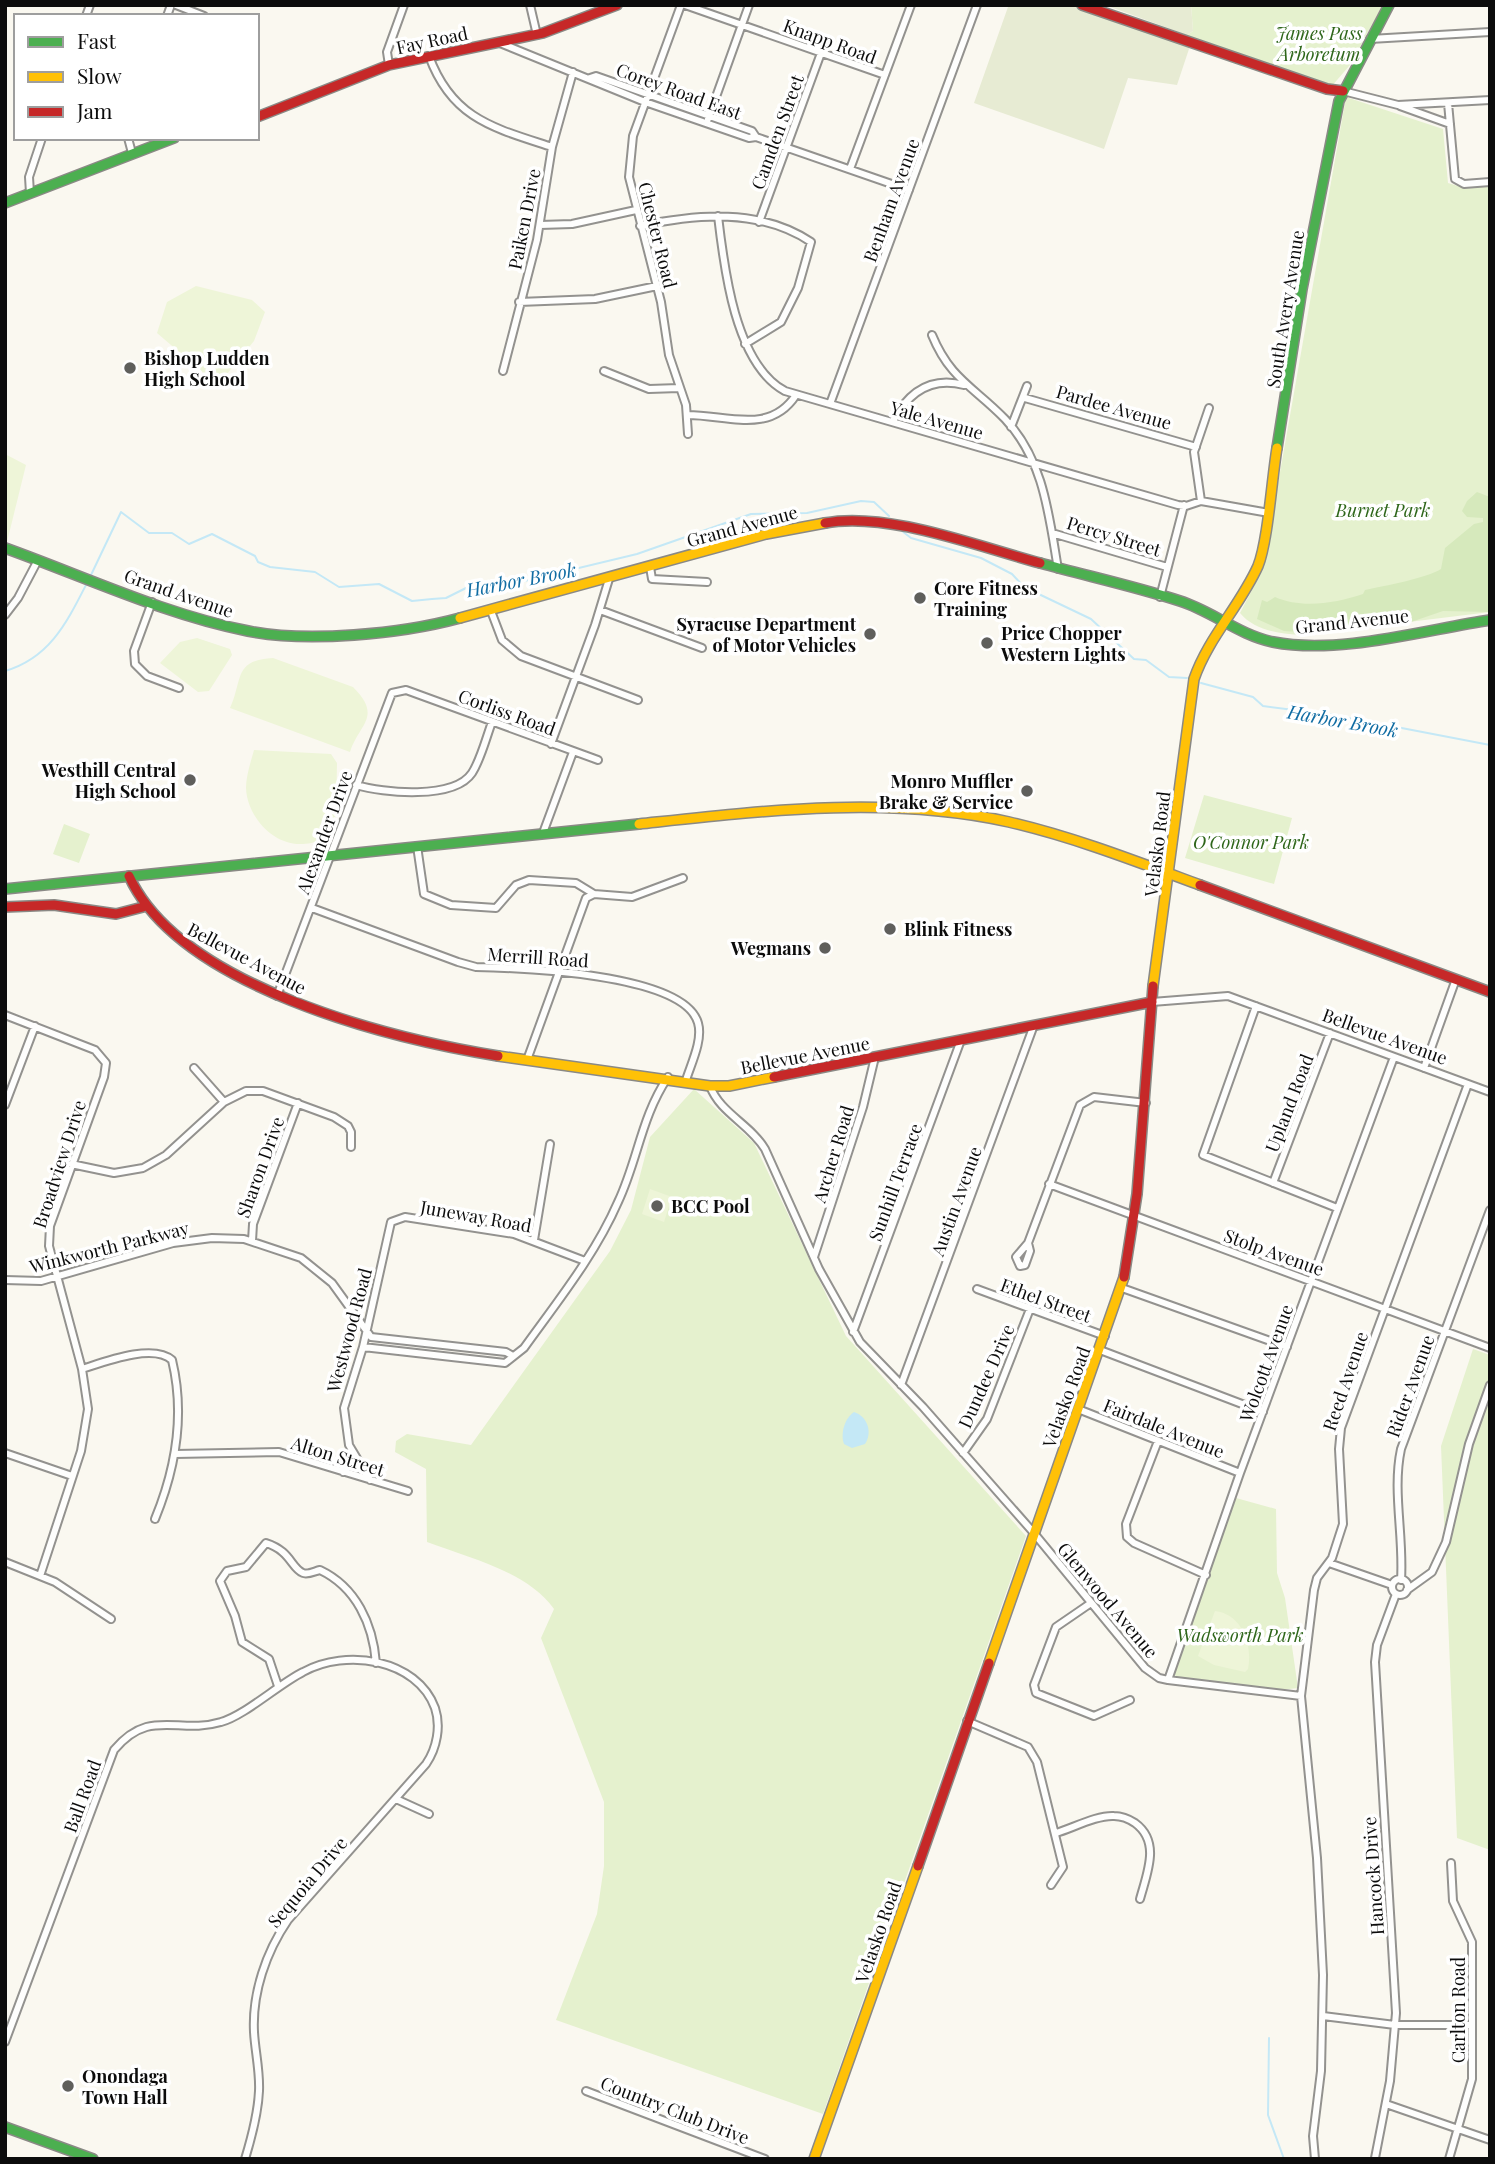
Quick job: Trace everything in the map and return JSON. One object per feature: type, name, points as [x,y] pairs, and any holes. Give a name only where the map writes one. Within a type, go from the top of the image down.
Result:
[{"type":"street","points":[[173,5],[198,14]]},
{"type":"street","points":[[389,65],[387,52],[404,5]]},
{"type":"street","points":[[530,5],[537,35]]},
{"type":"street","name":"Fay Road","points":[[259,116],[389,65],[537,35],[617,5]]},
{"type":"street","name":"Knapp Road","points":[[683,5],[885,75]]},
{"type":"street","name":"Chester Road","points":[[683,5],[632,136],[628,160],[636,210],[688,415],[688,434]]},
{"type":"street","points":[[707,120],[749,5]]},
{"type":"street","points":[[850,169],[911,5]]},
{"type":"street","name":"Benham Avenue","points":[[830,404],[977,5]]},
{"type":"street","points":[[1082,5],[1327,89],[1398,105],[1450,124]]},
{"type":"street","name":"South Avery Avenue","points":[[1226,621],[1247,590],[1259,563],[1303,289],[1343,91],[1389,5]]},
{"type":"street","points":[[1370,39],[1490,32]]},
{"type":"street","name":"Corey Road East","points":[[500,43],[645,102],[752,131],[756,137],[909,190]]},
{"type":"street","name":"Camden Street","points":[[759,222],[821,52]]},
{"type":"street","points":[[429,56],[445,89],[476,119],[552,147]]},
{"type":"street","name":"Paiken Drive","points":[[503,371],[519,302],[532,264],[552,147],[573,72]]},
{"type":"street","name":"Corey Road East","points":[[590,78],[596,76],[648,94],[707,120]]},
{"type":"street","points":[[1398,105],[1490,100]]},
{"type":"street","points":[[1448,103],[1455,179],[1464,184],[1490,182]]},
{"type":"street","points":[[30,193],[29,177],[41,140]]},
{"type":"street","points":[[129,140],[132,153]]},
{"type":"street","points":[[7,200],[168,140]]},
{"type":"street","points":[[540,225],[572,224],[636,210]]},
{"type":"street","points":[[640,226],[684,217],[718,216],[759,222],[810,241],[811,248],[786,315],[776,328],[746,344]]},
{"type":"street","name":"Yale Avenue","points":[[718,216],[725,267],[746,344],[764,375],[779,388],[796,396],[893,421],[1184,505],[1201,501],[1269,513]]},
{"type":"street","points":[[519,302],[595,299],[657,286]]},
{"type":"street","points":[[932,335],[942,359],[965,385],[1011,427],[1034,463],[1049,512],[1058,569]]},
{"type":"street","points":[[604,371],[649,389],[679,388]]},
{"type":"street","points":[[893,421],[902,404],[925,386],[942,382],[965,385]]},
{"type":"street","points":[[1011,427],[1025,398],[1027,386]]},
{"type":"street","points":[[688,415],[767,419],[787,408],[796,396]]},
{"type":"street","name":"Pardee Avenue","points":[[1025,398],[1196,447]]},
{"type":"street","points":[[1201,501],[1196,447],[1209,408]]},
{"type":"street","points":[[1160,597],[1184,505]]},
{"type":"street","name":"Grand Avenue","points":[[5,548],[226,627],[297,637],[411,629],[491,611],[766,534],[839,520],[891,523],[1197,607],[1261,639],[1304,645],[1490,620]]},
{"type":"street","name":"Percy Street","points":[[1052,533],[1167,566]]},
{"type":"street","points":[[5,615],[18,598],[38,560]]},
{"type":"street","points":[[650,567],[652,579],[707,582]]},
{"type":"street","points":[[551,744],[609,579]]},
{"type":"street","points":[[152,602],[133,658],[138,669],[147,676],[178,688]]},
{"type":"street","points":[[600,610],[702,648]]},
{"type":"street","points":[[491,611],[497,631],[508,648],[576,678],[638,700]]},
{"type":"street","name":"Velasko Road","points":[[814,2159],[1033,1532],[1122,1288],[1135,1215],[1152,1002],[1194,679],[1202,656],[1226,621]]},
{"type":"street","name":"Alexander Drive","points":[[277,996],[312,908],[387,700],[395,690],[406,690]]},
{"type":"street","name":"Corliss Road","points":[[406,690],[597,760]]},
{"type":"street","points":[[356,785],[397,793],[455,786],[464,782],[473,771],[492,722]]},
{"type":"street","points":[[543,833],[573,752]]},
{"type":"street","points":[[5,889],[817,807],[908,808],[1010,822],[1073,840],[1490,992]]},
{"type":"street","points":[[417,846],[424,894],[438,902],[496,908],[516,885],[529,880],[576,883],[594,894],[638,896],[683,878]]},
{"type":"street","name":"Bellevue Avenue","points":[[129,876],[143,907],[173,936],[277,996],[385,1033],[527,1060],[668,1077],[710,1086],[729,1086],[1152,1002],[1220,995],[1490,1092]]},
{"type":"street","points":[[527,1060],[586,898],[594,894]]},
{"type":"street","points":[[5,907],[54,905],[116,914],[143,907]]},
{"type":"street","name":"Merrill Road","points":[[312,908],[476,967],[559,970],[605,976],[686,1006],[696,1018],[699,1030],[686,1080]]},
{"type":"street","points":[[1424,1068],[1456,979]]},
{"type":"street","points":[[1256,1006],[1203,1155],[1337,1208]]},
{"type":"street","points":[[5,1015],[35,1026],[5,1105]]},
{"type":"street","name":"Austin Avenue","points":[[901,1385],[1034,1025]]},
{"type":"street","name":"Broadview Drive","points":[[35,1026],[95,1050],[106,1063],[104,1077],[50,1226],[49,1246],[82,1369],[88,1409],[72,1476],[40,1576]]},
{"type":"street","name":"Upland Road","points":[[1273,1183],[1330,1033]]},
{"type":"street","name":"Sunhill Terrace","points":[[853,1332],[961,1040]]},
{"type":"street","name":"Wolcott Avenue","points":[[1168,1680],[1240,1473],[1394,1056]]},
{"type":"street","name":"Archer Road","points":[[814,1257],[863,1107],[875,1057]]},
{"type":"street","points":[[194,1068],[224,1102]]},
{"type":"street","points":[[363,1347],[505,1363],[524,1348],[584,1261],[618,1203],[650,1106],[668,1077]]},
{"type":"street","name":"Reed Avenue","points":[[1301,1696],[1314,1590],[1317,1578],[1329,1563],[1343,1524],[1339,1449],[1341,1428],[1468,1084]]},
{"type":"street","name":"Glenwood Avenue","points":[[710,1086],[717,1102],[758,1138],[853,1332],[872,1357],[901,1385],[1033,1532],[1145,1668],[1158,1678],[1168,1680],[1301,1696]]},
{"type":"street","points":[[71,1164],[114,1173],[143,1168],[166,1155],[224,1102],[237,1094],[258,1090],[298,1103],[348,1126],[351,1147]]},
{"type":"street","points":[[1028,1243],[1082,1102],[1097,1097],[1146,1103]]},
{"type":"street","name":"Sharon Drive","points":[[252,1241],[253,1224],[298,1103]]},
{"type":"street","points":[[534,1241],[550,1144]]},
{"type":"street","name":"Stolp Avenue","points":[[1049,1184],[1490,1348]]},
{"type":"street","name":"Rider Avenue","points":[[1401,1580],[1404,1553],[1398,1464],[1490,1210]]},
{"type":"street","name":"Juneway Road","points":[[400,1217],[514,1234],[584,1261]]},
{"type":"street","name":"Westwood Road","points":[[370,1480],[354,1456],[346,1433],[344,1408],[363,1347],[388,1229],[391,1222],[400,1217]]},
{"type":"street","name":"Winkworth Parkway","points":[[5,1280],[21,1282],[56,1276],[173,1243],[212,1238],[252,1241],[289,1252],[321,1274],[347,1304],[366,1334]]},
{"type":"street","points":[[1122,1288],[1287,1347]]},
{"type":"street","name":"Ethel Street","points":[[977,1289],[1105,1336]]},
{"type":"street","name":"Dundee Drive","points":[[963,1453],[987,1419],[1030,1308]]},
{"type":"street","points":[[366,1334],[506,1352],[513,1356]]},
{"type":"street","points":[[1100,1350],[1263,1412]]},
{"type":"street","points":[[82,1369],[151,1352],[160,1353],[172,1360],[178,1428],[175,1454],[155,1519]]},
{"type":"street","points":[[1329,1563],[1392,1586],[1396,1594],[1403,1595],[1432,1572],[1446,1542],[1469,1444],[1490,1385]]},
{"type":"street","name":"Fairdale Avenue","points":[[1079,1409],[1240,1473]]},
{"type":"street","points":[[1158,1441],[1126,1524],[1126,1533],[1134,1543],[1206,1575]]},
{"type":"street","name":"Alton Street","points":[[175,1454],[264,1450],[301,1457],[408,1492]]},
{"type":"street","points":[[5,1453],[72,1476]]},
{"type":"street","points":[[344,1472],[354,1456]]},
{"type":"street","points":[[278,1686],[269,1659],[242,1642],[235,1616],[221,1588],[222,1575],[246,1567],[266,1544],[285,1551],[300,1572],[308,1574],[320,1570],[346,1587],[367,1622],[376,1663]]},
{"type":"street","points":[[5,1563],[40,1576],[111,1619]]},
{"type":"street","points":[[1392,1586],[1401,1580],[1406,1582],[1407,1590]]},
{"type":"street","name":"Hancock Drive","points":[[1375,2158],[1386,2104],[1395,2025],[1375,1662],[1377,1645],[1396,1594]]},
{"type":"street","points":[[1091,1603],[1056,1627],[1034,1685],[1036,1693],[1041,1698],[1094,1716],[1130,1700]]},
{"type":"street","name":"Ball Road","points":[[5,2042],[114,1750],[134,1731],[145,1726],[225,1721],[305,1670],[329,1663],[376,1663]]},
{"type":"street","name":"Sequoia Drive","points":[[245,2159],[257,2115],[259,2089],[254,2032],[256,2004],[273,1946],[288,1920],[429,1759],[438,1731],[436,1712],[429,1694],[417,1679],[401,1670],[376,1663]]},
{"type":"street","points":[[1301,1696],[1317,1858],[1323,2016],[1321,2071],[1313,2136],[1315,2159]]},
{"type":"street","points":[[967,1721],[1028,1747],[1037,1762],[1063,1867],[1051,1885]]},
{"type":"street","points":[[396,1799],[429,1814]]},
{"type":"street","points":[[1056,1833],[1113,1815],[1129,1819],[1142,1828],[1150,1841],[1151,1856],[1140,1899]]},
{"type":"street","name":"Carlton Road","points":[[1449,2159],[1472,2079],[1472,1942],[1453,1901],[1451,1863]]},
{"type":"street","points":[[1323,2016],[1395,2025],[1472,2025]]},
{"type":"street","name":"Country Club Drive","points":[[586,2091],[753,2157],[765,2159]]},
{"type":"street","points":[[1386,2104],[1490,2140]]},
{"type":"street","points":[[5,2127],[93,2159]]},
{"type":"green space","points":[[1002,5],[1071,5],[1190,46],[1177,85],[1128,78],[1104,149],[974,103],[1008,7]]},
{"type":"green space","points":[[1105,5],[1191,5],[1193,31],[1187,35]]},
{"type":"green space","name":"James Pass Arboretum","points":[[1191,5],[1383,5],[1350,65],[1331,87],[1187,35],[1193,31]]},
{"type":"green space","name":"Burnet Park","points":[[1346,97],[1443,129],[1448,183],[1465,188],[1490,186],[1490,612],[1303,635],[1286,634],[1260,628],[1240,613],[1263,569]]},
{"type":"green space","points":[[196,286],[252,300],[265,312],[254,341],[222,380],[213,381],[157,333],[167,302]]},
{"type":"green space","points":[[5,454],[26,465],[7,542],[5,541]]},
{"type":"green space","points":[[1477,492],[1490,497],[1490,612],[1443,611],[1411,622],[1381,622],[1357,628],[1328,626],[1298,632],[1284,631],[1257,619],[1262,600],[1267,602],[1275,597],[1308,604],[1342,600],[1363,594],[1365,590],[1416,579],[1441,569],[1445,548],[1474,524],[1483,522],[1483,518],[1467,517],[1462,511],[1467,501]]},
{"type":"green space","points":[[197,638],[230,649],[232,655],[209,691],[198,692],[160,663],[180,642]]},
{"type":"green space","points":[[273,658],[353,687],[362,697],[368,713],[350,752],[230,708],[245,667]]},
{"type":"green space","points":[[254,750],[331,754],[337,763],[336,818],[325,839],[306,844],[292,843],[272,835],[257,819],[251,809],[246,788]]},
{"type":"green space","name":"O'Connor Park","points":[[1204,795],[1292,818],[1274,884],[1185,858]]},
{"type":"green space","points":[[64,824],[90,834],[79,863],[53,854]]},
{"type":"green space","points":[[694,1089],[754,1143],[846,1336],[1026,1536],[823,2114],[556,2020],[597,1914],[604,1866],[604,1802],[541,1638],[554,1609],[543,1596],[513,1575],[427,1542],[426,1469],[395,1452],[396,1441],[407,1434],[471,1445],[610,1251],[631,1210],[650,1137]]},
{"type":"green space","name":"BCC Pool","points":[[650,1189],[672,1197],[664,1222],[642,1214]]},
{"type":"green space","points":[[1473,1349],[1490,1355],[1490,1850],[1457,1838],[1441,1446]]},
{"type":"green space","name":"Wadsworth Park","points":[[1236,1498],[1276,1509],[1277,1573],[1285,1598],[1298,1688],[1281,1690],[1176,1677],[1174,1673]]},
{"type":"green space","points":[[1215,1611],[1232,1618],[1243,1632],[1249,1650],[1248,1669],[1245,1672],[1214,1665],[1198,1656]]},
{"type":"water","points":[[854,1412],[865,1421],[868,1434],[865,1444],[852,1448],[844,1444],[843,1431]]},
{"type":"waterway","name":"Harbor Brook","points":[[91,575],[121,512],[149,533],[172,533],[189,544],[212,534],[255,556],[258,562],[270,567],[315,572],[339,587],[379,584],[412,601],[446,598],[470,586],[504,586],[637,554],[751,514],[807,513],[861,501],[874,502],[889,516]]},
{"type":"waterway","name":"Harbor Brook","points":[[902,531],[911,538],[981,558],[1012,574],[1024,587],[1091,619],[1134,659],[1146,660],[1169,677],[1187,678]]},
{"type":"waterway","name":"Harbor Brook","points":[[5,671],[21,665],[45,648],[64,625],[87,583]]},
{"type":"waterway","name":"Harbor Brook","points":[[1201,683],[1253,697],[1263,706],[1334,715],[1490,745]]},
{"type":"waterway","points":[[1269,2038],[1268,2115],[1284,2159]]},
{"type":"traffic: fast","points":[[1277,448],[1302,289],[1339,101],[1389,5]]},
{"type":"traffic: fast","points":[[5,203],[169,140]]},
{"type":"traffic: fast","points":[[5,548],[186,615],[272,635],[354,635],[436,624],[460,618]]},
{"type":"traffic: fast","points":[[1040,563],[1180,601],[1249,634],[1273,642],[1299,645],[1353,643],[1490,620]]},
{"type":"traffic: fast","points":[[5,889],[639,824]]},
{"type":"traffic: fast","points":[[5,2127],[93,2159]]},
{"type":"traffic: slow","points":[[1153,986],[1194,679],[1207,650],[1258,566],[1267,525],[1277,448]]},
{"type":"traffic: slow","points":[[460,618],[766,534],[825,523]]},
{"type":"traffic: slow","points":[[639,824],[824,808],[871,807],[963,814],[1009,822],[1058,835],[1200,885]]},
{"type":"traffic: slow","points":[[498,1056],[710,1086],[729,1086],[774,1077]]},
{"type":"traffic: slow","points":[[989,1663],[1124,1277]]},
{"type":"traffic: slow","points":[[814,2159],[918,1866]]},
{"type":"traffic: jam","points":[[259,116],[389,65],[543,33],[617,5]]},
{"type":"traffic: jam","points":[[1082,5],[1327,89],[1343,91]]},
{"type":"traffic: jam","points":[[825,523],[850,521],[904,526],[1040,563]]},
{"type":"traffic: jam","points":[[129,876],[155,915],[192,948],[239,977],[346,1020],[401,1036],[498,1056]]},
{"type":"traffic: jam","points":[[1200,885],[1490,992]]},
{"type":"traffic: jam","points":[[5,907],[54,905],[116,914],[143,907]]},
{"type":"traffic: jam","points":[[1124,1277],[1137,1194],[1153,986]]},
{"type":"traffic: jam","points":[[774,1077],[1152,1002]]},
{"type":"traffic: jam","points":[[918,1866],[989,1663]]},
{"type":"place","name":"Bishop Ludden High School","points":[[130,368]]},
{"type":"place","name":"Core Fitness Training","points":[[920,598]]},
{"type":"place","name":"Syracuse Department of Motor Vehicles","points":[[870,634]]},
{"type":"place","name":"Price Chopper Western Lights","points":[[987,643]]},
{"type":"place","name":"Westhill Central High School","points":[[190,780]]},
{"type":"place","name":"Monro Muffler Brake & Service","points":[[1027,791]]},
{"type":"place","name":"Blink Fitness","points":[[890,929]]},
{"type":"place","name":"Wegmans","points":[[825,948]]},
{"type":"place","name":"BCC Pool","points":[[657,1206]]},
{"type":"place","name":"Onondaga Town Hall","points":[[68,2086]]}]
